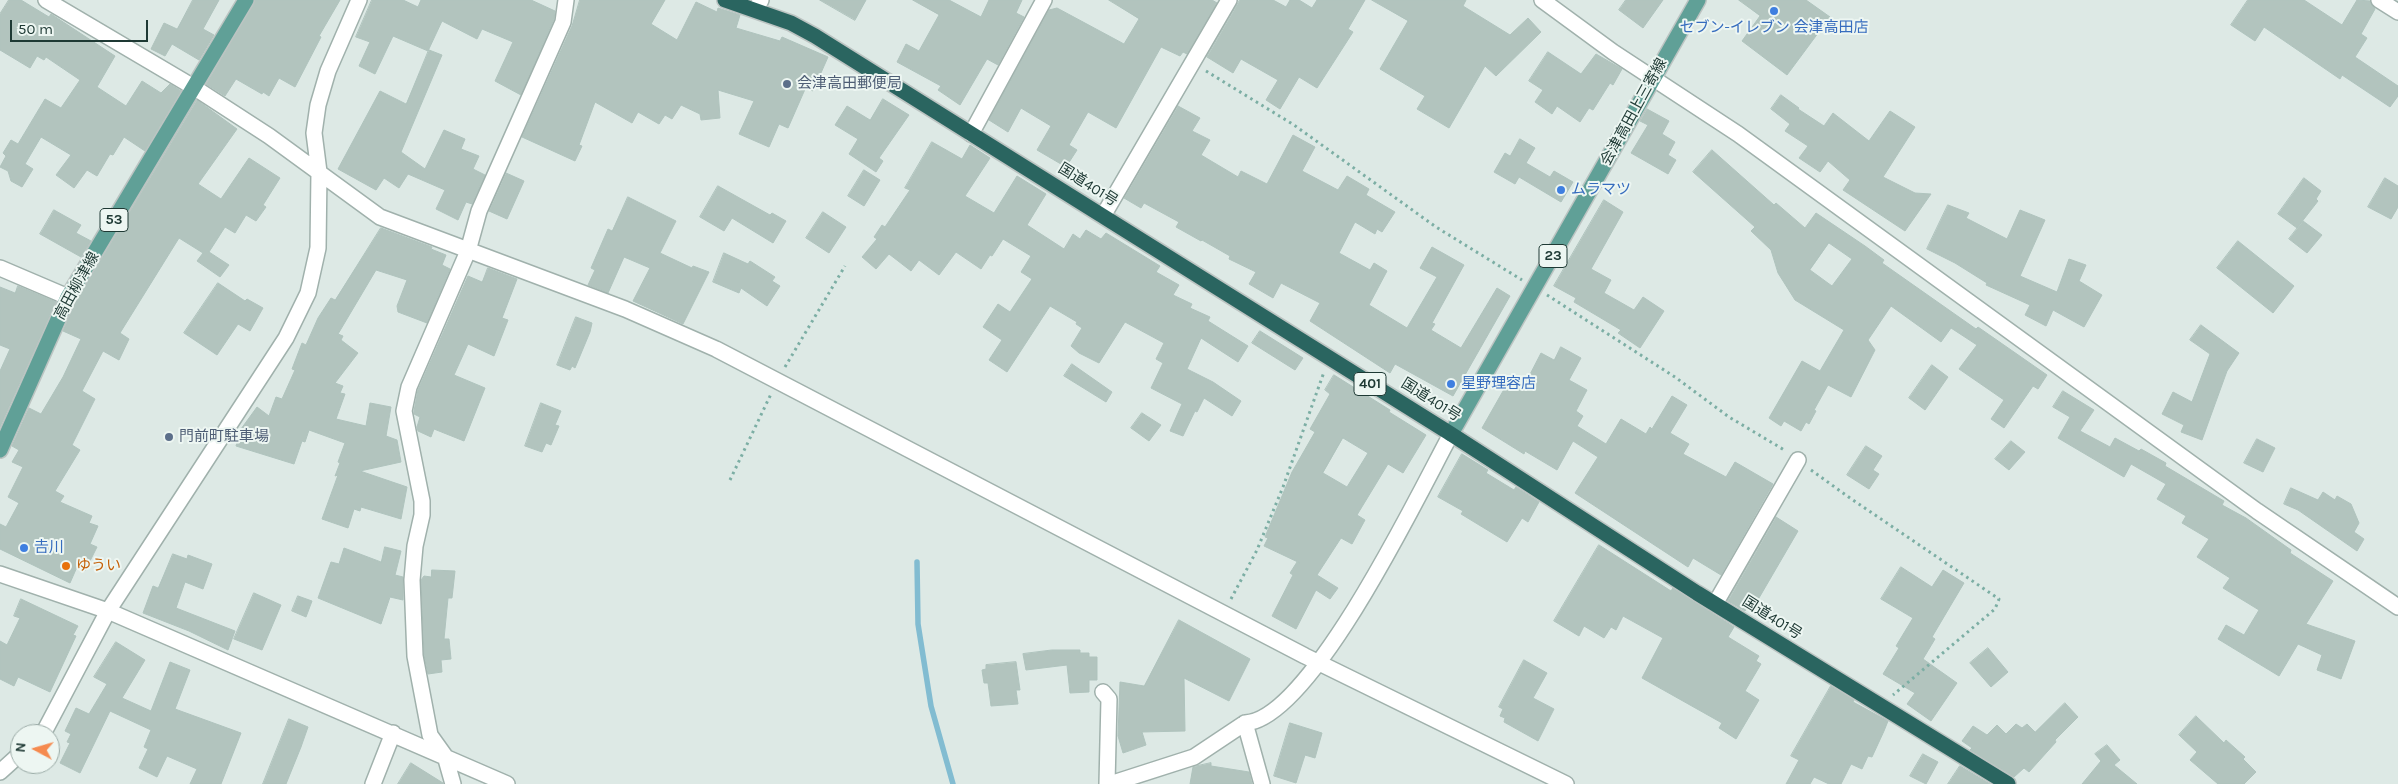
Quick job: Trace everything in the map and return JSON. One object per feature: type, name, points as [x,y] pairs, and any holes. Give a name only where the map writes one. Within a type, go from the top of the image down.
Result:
[{"type":"highway","name":"国道401号","points":[[725,0],[759,5],[815,36],[1451,434],[1715,604],[2008,784]]},
{"type":"main road","name":"高田柳津線","points":[[0,450],[68,297],[246,0]]},
{"type":"main road","name":"会津高田上三寄線","points":[[1451,434],[1536,288],[1698,0]]},
{"type":"street","points":[[46,0],[195,88],[319,172],[380,217],[625,309],[716,350],[1320,663],[1566,784]]},
{"type":"street","points":[[48,724],[108,611],[286,338],[308,293],[318,248],[319,172],[314,133],[318,105],[328,71],[359,0]]},
{"type":"street","points":[[453,784],[445,756],[430,736],[415,656],[412,580],[415,546],[422,515],[422,500],[404,411],[409,387],[468,251],[479,212],[563,22],[566,0]]},
{"type":"street","points":[[971,134],[1044,0]]},
{"type":"street","points":[[1103,216],[1229,0]]},
{"type":"street","points":[[1542,0],[1653,78],[1738,134],[2257,511],[2398,607]]},
{"type":"street","points":[[2379,0],[2398,12]]},
{"type":"street","points":[[0,268],[68,297]]},
{"type":"street","points":[[1103,692],[1109,699],[1109,784],[1194,757],[1245,723],[1255,722],[1292,696],[1320,663],[1374,578],[1451,434]]},
{"type":"street","points":[[1715,604],[1798,460]]},
{"type":"street","points":[[0,574],[108,611],[507,784]]},
{"type":"street","points":[[1245,723],[1262,784]]},
{"type":"street","points":[[373,784],[393,733]]},
{"type":"street","points":[[0,772],[10,763]]},
{"type":"path","points":[[1193,63],[1294,126],[1436,227],[1675,377],[1729,417],[1798,460],[1850,498],[1999,599],[1995,609],[1881,705]]},
{"type":"path","points":[[1223,613],[1257,550],[1283,487],[1325,370]]},
{"type":"building","points":[[9,0],[21,0],[49,17],[51,14],[115,56],[97,87],[126,106],[142,81],[161,93],[170,84],[181,91],[145,151],[124,137],[113,155],[110,154],[97,176],[87,170],[74,188],[56,175],[71,155],[41,137],[25,164],[33,169],[22,187],[11,181],[8,171],[0,167],[6,156],[3,153],[11,140],[18,144],[45,99],[61,108],[80,80],[46,57],[44,60],[37,56],[30,68],[0,50],[0,14]]},
{"type":"building","points":[[193,0],[219,0],[203,29],[214,35],[199,60],[172,44],[165,56],[151,49],[164,23],[177,29]]},
{"type":"building","points":[[255,0],[340,0],[319,36],[321,37],[295,87],[279,78],[269,96],[236,79],[225,96],[206,84]]},
{"type":"building","points":[[372,0],[403,0],[418,7],[421,0],[531,0],[555,11],[554,19],[521,95],[495,81],[513,42],[482,29],[477,39],[442,21],[428,51],[393,36],[375,74],[359,66],[370,42],[356,37]]},
{"type":"building","points":[[580,0],[665,0],[651,24],[677,40],[696,2],[717,12],[718,8],[740,15],[736,28],[780,41],[782,37],[828,57],[813,91],[806,87],[788,128],[779,124],[769,147],[739,134],[754,101],[718,90],[720,118],[701,120],[700,114],[681,105],[672,119],[665,115],[659,124],[638,112],[632,123],[595,102],[579,145],[582,146],[575,161],[522,137],[572,26]]},
{"type":"building","points":[[820,0],[866,0],[855,20]]},
{"type":"building","points":[[913,0],[949,0],[981,17],[989,0],[1022,0],[1016,13],[1024,17],[998,65],[987,59],[960,105],[938,90],[941,86],[897,62],[906,44],[919,51],[939,15]]},
{"type":"building","points":[[1109,0],[1212,0],[1217,3],[1187,54],[1183,52],[1180,56],[1161,47],[1116,128],[1088,112],[1069,145],[1077,150],[1066,167],[1037,150],[1051,126],[1021,108],[1008,132],[989,120],[1049,10],[1057,8],[1124,44],[1139,19]]},
{"type":"building","points":[[1240,0],[1273,0],[1286,7],[1290,0],[1299,0],[1312,8],[1317,0],[1365,0],[1348,29],[1353,32],[1317,88],[1299,77],[1280,109],[1266,100],[1278,80],[1241,59],[1233,73],[1207,57]]},
{"type":"building","points":[[1372,0],[1466,0],[1463,6],[1510,35],[1528,18],[1541,32],[1496,76],[1485,66],[1449,128],[1417,109],[1425,96],[1380,69],[1408,21]]},
{"type":"building","points":[[1626,0],[1663,0],[1643,28],[1619,10]]},
{"type":"building","points":[[1739,0],[1806,0],[1830,17],[1787,75],[1742,41],[1760,16]]},
{"type":"building","points":[[2248,0],[2304,0],[2342,25],[2357,0],[2370,1],[2375,9],[2361,34],[2367,38],[2355,57],[2398,86],[2398,96],[2390,107],[2342,75],[2340,79],[2264,27],[2255,41],[2231,25]]},
{"type":"building","points":[[429,50],[442,55],[401,152],[425,169],[444,130],[465,139],[461,149],[479,156],[473,169],[485,175],[472,204],[466,202],[458,220],[436,209],[445,190],[408,174],[399,188],[384,178],[376,190],[338,169],[380,91],[406,104]]},
{"type":"building","points":[[1548,52],[1581,74],[1596,54],[1622,69],[1613,85],[1610,83],[1593,110],[1589,108],[1580,122],[1557,106],[1552,114],[1535,102],[1543,90],[1529,81]]},
{"type":"building","points":[[1781,95],[1824,126],[1833,113],[1869,141],[1890,111],[1915,127],[1883,177],[1915,193],[1931,194],[1905,231],[1843,190],[1850,180],[1828,161],[1820,172],[1799,158],[1808,146],[1785,131],[1790,124],[1771,109]]},
{"type":"building","points":[[883,99],[909,115],[879,158],[883,161],[876,172],[849,154],[858,139],[835,125],[847,106],[870,120]]},
{"type":"building","points":[[197,100],[237,129],[198,184],[221,199],[249,158],[280,178],[263,205],[266,207],[256,221],[246,215],[235,233],[225,227],[209,252],[229,265],[220,277],[197,261],[203,253],[179,238],[120,333],[129,339],[119,360],[103,351],[82,391],[95,399],[72,445],[80,450],[55,491],[64,496],[60,502],[92,516],[89,523],[98,526],[90,544],[97,547],[85,571],[77,567],[70,583],[0,549],[0,524],[6,527],[19,503],[8,497],[23,467],[12,462],[19,450],[12,446],[29,408],[41,414],[63,377],[81,339],[63,331],[76,301]]},
{"type":"building","points":[[1178,106],[1200,118],[1192,131],[1210,140],[1201,155],[1238,177],[1241,171],[1267,184],[1293,135],[1315,147],[1302,171],[1338,190],[1347,176],[1369,189],[1366,195],[1395,212],[1382,232],[1377,229],[1375,234],[1355,222],[1339,253],[1370,270],[1374,263],[1387,271],[1369,305],[1407,328],[1437,277],[1420,268],[1432,247],[1464,265],[1432,323],[1435,324],[1431,330],[1461,348],[1497,288],[1510,296],[1453,396],[1395,364],[1390,373],[1310,321],[1320,303],[1281,283],[1273,298],[1249,284],[1256,272],[1229,259],[1230,256],[1176,227],[1179,222],[1144,203],[1141,208],[1124,198]]},
{"type":"building","points":[[1647,109],[1669,121],[1662,134],[1675,142],[1668,155],[1676,160],[1668,174],[1631,153],[1648,125],[1640,121]]},
{"type":"building","points":[[1520,139],[1535,148],[1526,163],[1550,177],[1554,171],[1573,182],[1561,202],[1519,177],[1515,184],[1494,172],[1505,153],[1510,156]]},
{"type":"building","points":[[932,142],[962,159],[970,145],[990,158],[965,196],[994,213],[1017,176],[1046,194],[1027,225],[1064,249],[1073,234],[1080,239],[1086,230],[1101,239],[1106,233],[1160,266],[1156,272],[1179,285],[1173,295],[1192,304],[1190,308],[1210,317],[1208,321],[1248,346],[1238,362],[1201,338],[1187,369],[1213,382],[1241,401],[1232,416],[1204,398],[1197,412],[1195,411],[1183,436],[1170,431],[1182,404],[1151,388],[1163,363],[1156,359],[1164,343],[1125,322],[1099,363],[1079,353],[1071,346],[1082,328],[1076,324],[1077,322],[1050,306],[1007,372],[989,360],[1002,340],[983,327],[998,304],[1010,312],[1032,279],[1021,272],[1031,256],[1003,239],[981,269],[956,252],[939,275],[919,260],[911,271],[889,254],[876,269],[862,257],[877,239],[874,237],[882,225],[885,227],[910,190],[905,188]]},
{"type":"building","points":[[1712,150],[1774,205],[1776,203],[1805,228],[1816,213],[1865,246],[1884,260],[1882,263],[1976,329],[1978,327],[2047,375],[2038,389],[2033,386],[2004,428],[1991,419],[2004,400],[1959,369],[1977,345],[1951,328],[1941,342],[1891,306],[1868,340],[1875,350],[1851,397],[1828,385],[1814,410],[1816,411],[1809,424],[1806,422],[1801,431],[1784,421],[1781,426],[1769,418],[1802,361],[1820,371],[1844,330],[1795,300],[1778,273],[1771,250],[1751,231],[1755,227],[1693,172]],"holes":[[[1829,243],[1852,259],[1832,286],[1810,270]]]},
{"type":"building","points":[[864,170],[880,180],[864,206],[848,196]]},
{"type":"building","points":[[506,173],[524,181],[507,219],[489,211]]},
{"type":"building","points":[[2304,178],[2321,191],[2316,199],[2318,201],[2297,228],[2278,214]]},
{"type":"building","points":[[2385,178],[2398,186],[2398,207],[2391,219],[2368,207]]},
{"type":"building","points":[[718,186],[770,215],[772,213],[786,221],[773,243],[732,218],[724,231],[700,217]]},
{"type":"building","points":[[628,197],[676,221],[660,253],[692,268],[693,266],[709,272],[683,324],[633,301],[650,268],[624,257],[608,293],[588,285],[595,270],[591,268],[608,229],[612,231]]},
{"type":"building","points":[[1604,200],[1623,212],[1591,269],[1611,280],[1604,293],[1634,310],[1643,297],[1664,311],[1640,348],[1618,333],[1621,330],[1574,302],[1576,298],[1554,286]]},
{"type":"building","points":[[1948,205],[1969,213],[1966,218],[2007,239],[2020,210],[2045,220],[2020,276],[2057,292],[2069,259],[2086,265],[2079,281],[2102,295],[2084,327],[2053,310],[2046,326],[2025,315],[2030,305],[1986,285],[1987,283],[1955,263],[1927,249]]},
{"type":"building","points":[[54,210],[81,225],[76,233],[91,241],[81,257],[40,234]]},
{"type":"building","points":[[823,212],[846,227],[829,253],[806,238]]},
{"type":"building","points":[[2303,221],[2322,235],[2307,253],[2289,239]]},
{"type":"building","points":[[381,228],[432,247],[431,249],[446,255],[442,265],[450,269],[427,323],[398,312],[397,306],[407,280],[376,270],[338,334],[343,336],[341,340],[358,353],[335,383],[343,386],[340,393],[345,394],[336,419],[366,426],[370,403],[391,407],[386,436],[397,440],[401,462],[360,471],[407,487],[401,519],[361,507],[360,511],[354,509],[348,528],[322,519],[338,475],[335,476],[345,443],[309,430],[305,442],[302,441],[294,464],[236,446],[241,429],[257,407],[269,416],[276,397],[282,399],[295,370],[292,369],[302,343],[306,345],[318,318],[331,298],[335,300]]},
{"type":"building","points":[[2238,241],[2294,286],[2273,313],[2217,268]]},
{"type":"building","points":[[724,253],[748,264],[750,261],[775,277],[772,281],[780,286],[767,306],[741,288],[739,293],[713,282]]},
{"type":"building","points":[[488,268],[517,279],[502,318],[508,320],[494,356],[468,344],[454,375],[485,388],[464,441],[434,429],[431,437],[418,431],[417,427],[420,417],[414,414],[414,411],[418,390],[468,276],[482,282]]},
{"type":"building","points":[[218,283],[245,301],[247,299],[263,308],[250,331],[238,324],[217,355],[184,333]]},
{"type":"building","points":[[18,286],[56,302],[0,427],[0,371],[10,349],[0,345],[0,287],[15,293]]},
{"type":"building","points":[[576,317],[592,323],[575,368],[572,366],[570,370],[557,365]]},
{"type":"building","points":[[2201,325],[2239,353],[2227,371],[2202,440],[2181,432],[2184,425],[2162,414],[2173,392],[2192,402],[2210,354],[2190,340]]},
{"type":"building","points":[[1260,331],[1303,358],[1295,370],[1252,343]]},
{"type":"building","points":[[1561,347],[1581,358],[1569,380],[1587,390],[1576,411],[1583,416],[1577,426],[1606,444],[1621,419],[1646,434],[1650,427],[1652,429],[1672,396],[1687,405],[1670,433],[1689,444],[1683,454],[1726,477],[1735,462],[1773,484],[1721,575],[1693,558],[1688,567],[1575,493],[1598,457],[1573,441],[1557,470],[1525,451],[1524,454],[1482,428],[1511,377],[1525,384],[1541,353],[1554,360]]},
{"type":"building","points":[[1072,364],[1112,392],[1106,402],[1064,376]]},
{"type":"building","points":[[1932,365],[1948,377],[1925,410],[1909,398]]},
{"type":"building","points":[[1334,375],[1426,435],[1403,473],[1388,464],[1357,515],[1365,520],[1352,544],[1341,538],[1317,575],[1338,588],[1330,599],[1316,590],[1296,629],[1272,616],[1293,575],[1290,573],[1297,562],[1300,563],[1264,546],[1268,538],[1265,537],[1292,472],[1315,432],[1310,429],[1330,394],[1325,390]],"holes":[[[1343,438],[1368,453],[1347,487],[1323,473]]]},
{"type":"building","points":[[2063,391],[2094,410],[2080,431],[2110,447],[2115,438],[2139,451],[2141,449],[2166,463],[2165,466],[2224,501],[2222,505],[2246,518],[2291,550],[2290,553],[2333,581],[2306,624],[2355,641],[2341,679],[2317,670],[2322,655],[2298,644],[2279,676],[2218,639],[2226,625],[2244,635],[2259,610],[2223,588],[2230,578],[2197,557],[2209,539],[2182,523],[2186,516],[2157,499],[2166,484],[2131,464],[2124,477],[2058,438],[2070,417],[2053,407]]},
{"type":"building","points":[[541,403],[561,411],[555,425],[559,426],[551,445],[546,443],[542,452],[525,446]]},
{"type":"building","points":[[1142,413],[1161,425],[1149,441],[1131,428]]},
{"type":"building","points":[[2257,439],[2275,448],[2263,472],[2244,463]]},
{"type":"building","points":[[2011,441],[2025,452],[2009,470],[1995,459]]},
{"type":"building","points":[[1866,446],[1882,456],[1873,470],[1879,474],[1869,489],[1847,475]]},
{"type":"building","points":[[1462,454],[1488,470],[1486,473],[1514,490],[1516,487],[1539,502],[1528,522],[1522,518],[1507,542],[1461,514],[1463,511],[1438,497]]},
{"type":"building","points":[[2291,488],[2318,500],[2323,492],[2335,500],[2337,496],[2351,504],[2359,523],[2354,532],[2364,539],[2357,551],[2298,510],[2284,504]]},
{"type":"building","points":[[1776,517],[1798,531],[1752,610],[1748,607],[1745,611],[1728,601]]},
{"type":"building","points":[[1599,545],[1671,591],[1673,588],[1734,627],[1728,637],[1759,656],[1756,661],[1761,664],[1745,691],[1759,700],[1736,739],[1719,728],[1722,723],[1642,678],[1663,638],[1623,616],[1616,630],[1611,627],[1604,638],[1584,626],[1579,636],[1554,621]]},
{"type":"building","points":[[385,547],[401,551],[395,575],[403,577],[403,600],[390,597],[381,624],[318,598],[331,562],[339,564],[344,548],[381,562]]},
{"type":"building","points":[[173,554],[187,559],[188,555],[212,564],[203,589],[185,582],[176,608],[235,631],[228,650],[189,631],[143,613],[153,586],[158,588]]},
{"type":"building","points":[[1901,567],[1932,587],[1943,570],[1964,583],[1932,637],[1935,639],[1923,659],[1957,683],[1931,721],[1907,704],[1915,693],[1883,674],[1899,648],[1896,646],[1913,618],[1881,599]]},
{"type":"building","points":[[432,570],[455,571],[452,598],[448,598],[444,639],[449,639],[451,659],[441,660],[442,672],[428,674],[424,655],[421,580],[424,576],[431,577]]},
{"type":"building","points":[[254,593],[281,605],[262,650],[234,639]]},
{"type":"building","points":[[298,596],[312,601],[306,617],[292,611]]},
{"type":"building","points":[[21,599],[78,626],[73,635],[76,636],[50,692],[18,677],[14,686],[0,679],[0,641],[7,645],[20,618],[14,616]]},
{"type":"building","points":[[1179,620],[1250,659],[1229,701],[1184,678],[1185,731],[1142,732],[1146,745],[1123,753],[1118,736],[1120,682],[1144,686]]},
{"type":"building","points":[[116,642],[145,660],[122,698],[151,711],[170,662],[190,670],[175,709],[241,733],[221,784],[190,784],[197,769],[167,756],[157,777],[139,768],[148,749],[144,747],[151,730],[110,711],[80,773],[60,763],[70,743],[67,742],[71,734],[65,731],[76,708],[89,714],[107,684],[94,677]]},
{"type":"building","points":[[1988,648],[2008,672],[1991,687],[1970,663]]},
{"type":"building","points":[[1052,650],[1080,650],[1080,653],[1089,653],[1089,657],[1097,657],[1097,680],[1089,680],[1089,692],[1070,693],[1067,665],[1026,670],[1023,654]]},
{"type":"building","points":[[1524,660],[1547,673],[1533,698],[1554,709],[1538,741],[1504,722],[1505,718],[1500,716],[1503,709],[1499,707]]},
{"type":"building","points":[[1016,662],[1020,690],[1016,690],[1018,704],[991,706],[988,683],[984,683],[982,670],[986,669],[986,665]]},
{"type":"building","points":[[1831,686],[1854,700],[1853,702],[1888,721],[1884,731],[1872,757],[1868,756],[1862,769],[1851,764],[1841,784],[1829,784],[1814,777],[1810,784],[1786,784],[1799,760],[1791,756]]},
{"type":"building","points":[[2065,703],[2078,717],[2055,740],[2056,742],[2029,772],[2024,768],[2014,777],[1970,750],[1972,748],[1962,741],[1973,726],[1987,735],[1997,725],[2006,734],[2016,724],[2022,728],[2027,724],[2035,732]]},
{"type":"building","points":[[2196,716],[2224,743],[2226,740],[2245,757],[2243,759],[2256,772],[2244,784],[2218,784],[2190,760],[2197,752],[2179,735]]},
{"type":"building","points":[[289,719],[308,727],[301,747],[286,784],[263,784]]},
{"type":"building","points":[[1290,723],[1322,733],[1315,758],[1305,755],[1296,783],[1274,776]]},
{"type":"building","points":[[2107,745],[2120,760],[2114,765],[2137,784],[2082,784],[2101,761],[2095,754]]},
{"type":"building","points":[[1923,754],[1938,762],[1926,784],[1910,776]]},
{"type":"building","points":[[411,763],[443,783],[443,784],[398,784]]},
{"type":"building","points":[[1211,763],[1211,766],[1249,772],[1252,784],[1190,784],[1193,767]]},
{"type":"building","points":[[1960,766],[1990,784],[1948,784]]},
{"type":"waterway","points":[[917,562],[918,624],[931,706],[953,784]]},
{"type":"place","name":"セブン-イレブン 会津高田店","points":[[1774,11]]},
{"type":"place","name":"会津高田郵便局","points":[[787,84]]},
{"type":"place","name":"ムラマツ","points":[[1561,190]]},
{"type":"place","name":"星野理容店","points":[[1451,384]]},
{"type":"place","name":"門前町駐車場","points":[[169,437]]},
{"type":"place","name":"𠮷川","points":[[24,548]]},
{"type":"place","name":"ゆうい","points":[[66,566]]}]
